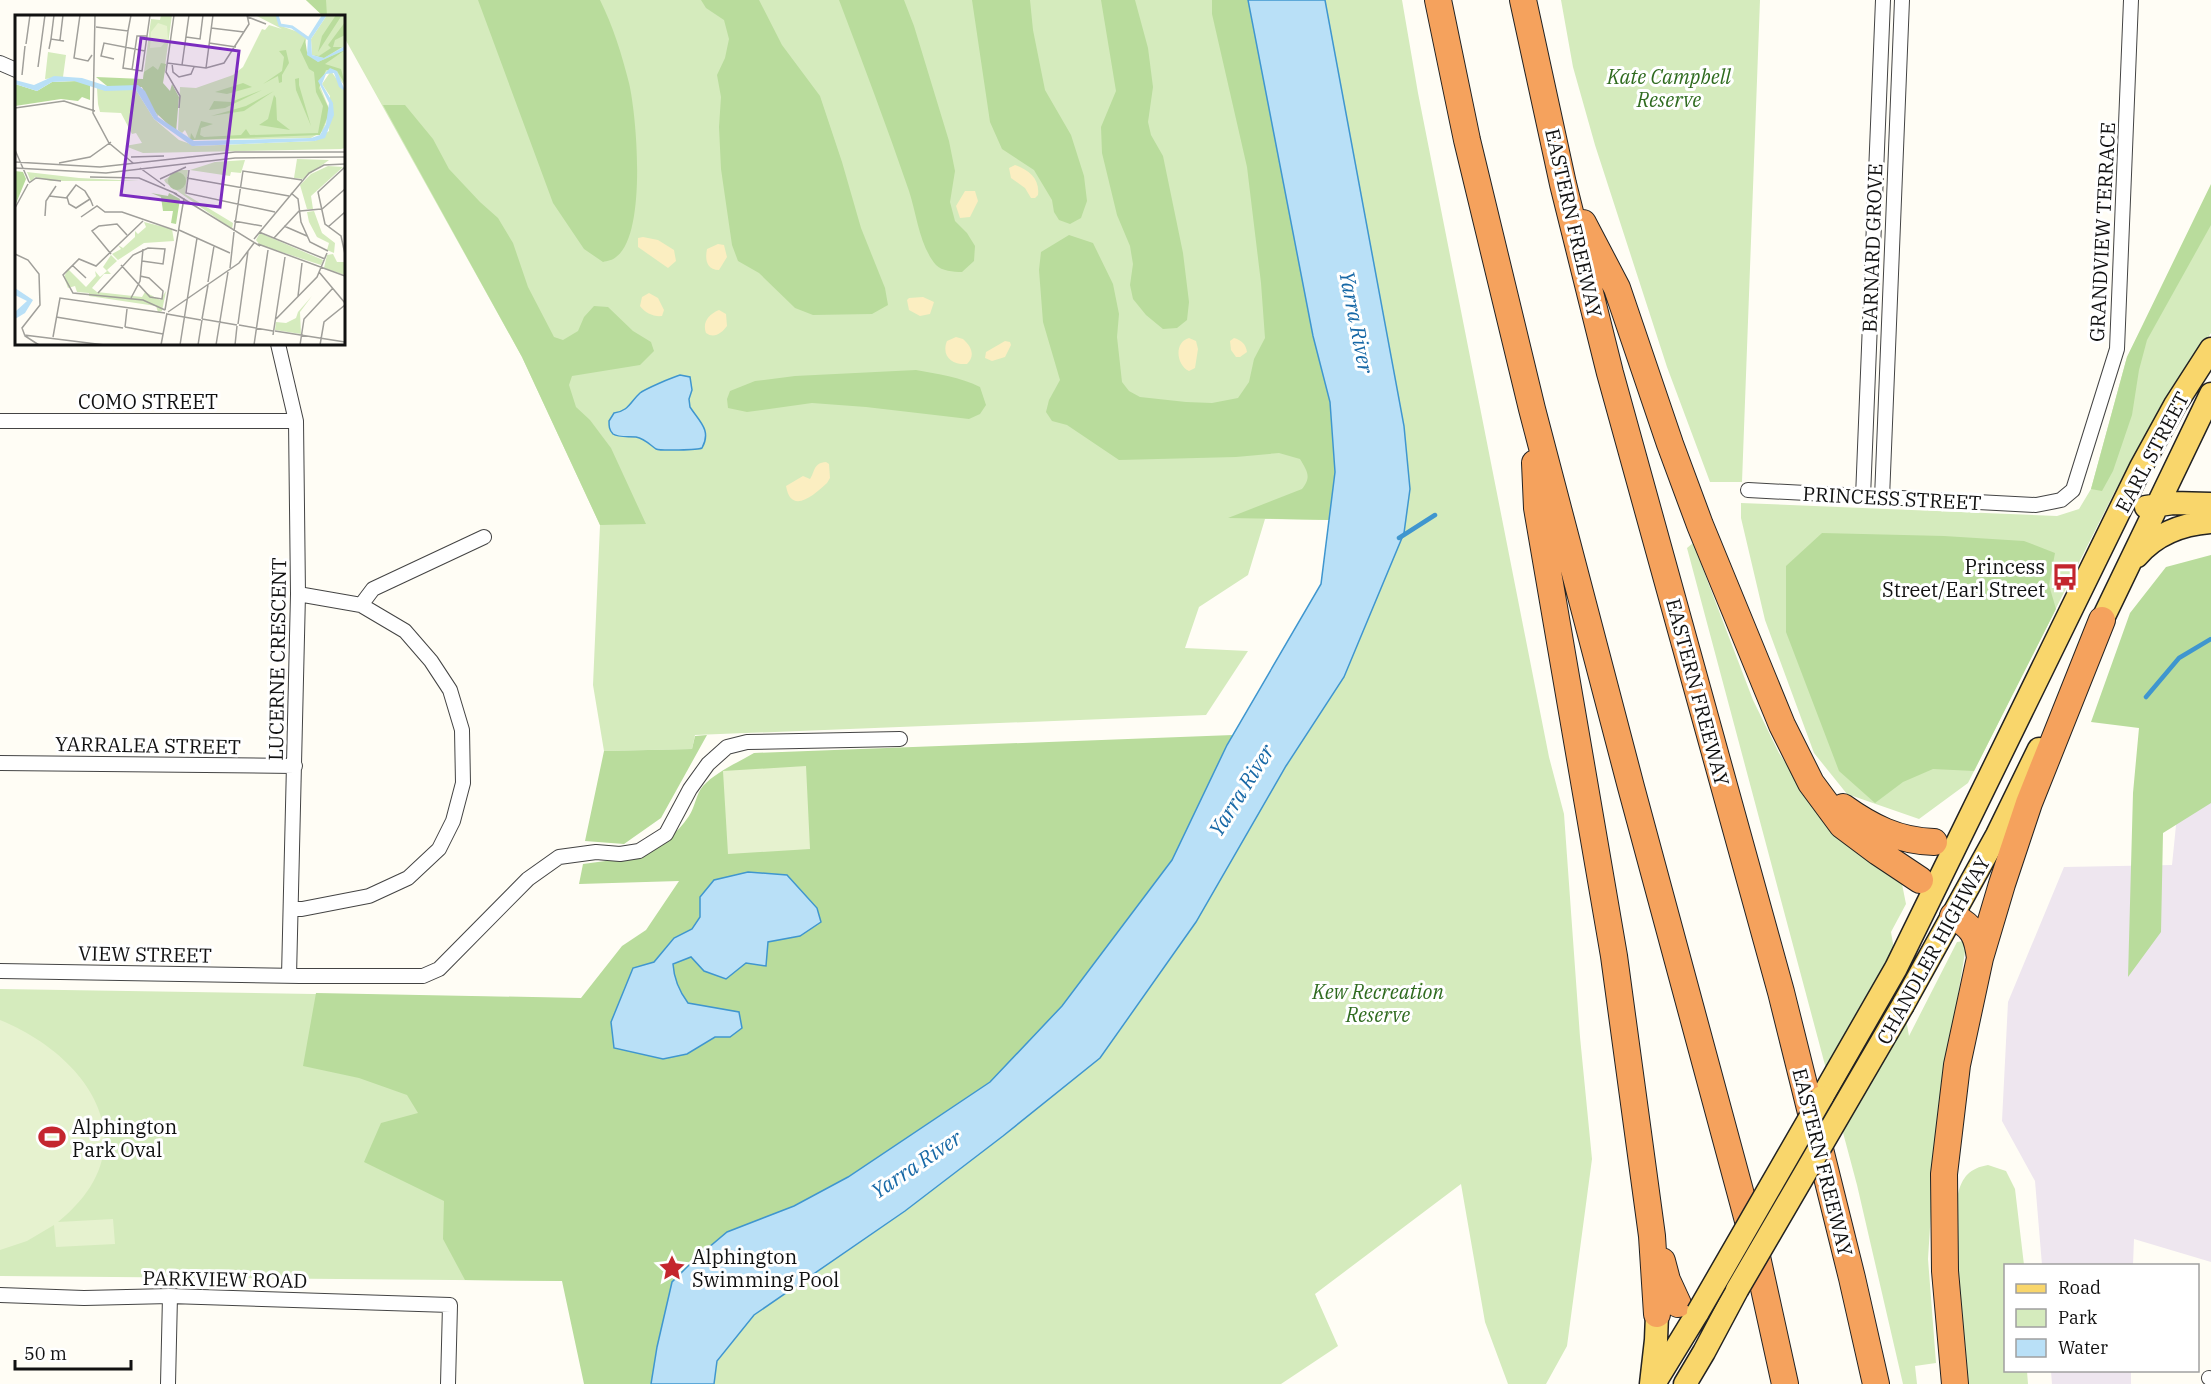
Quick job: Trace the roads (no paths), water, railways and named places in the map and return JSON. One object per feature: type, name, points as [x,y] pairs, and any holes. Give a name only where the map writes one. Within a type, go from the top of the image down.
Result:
[{"type":"highway","points":[[1438,0],[1467,140],[1532,409],[1754,1243],[1785,1384]]},
{"type":"highway","name":"EASTERN FREEWAY","points":[[1524,0],[1563,184],[1610,373],[1781,992],[1876,1384]]},
{"type":"highway","points":[[1563,184],[1617,288],[1700,525],[1750,650],[1811,783],[1842,825],[1927,886]]},
{"type":"highway","points":[[1532,409],[1537,508],[1614,956],[1653,1236],[1685,1314]]},
{"type":"highway","points":[[1954,1384],[1946,1270],[1944,1174],[1957,1065],[1980,958],[2029,803],[2102,620]]},
{"type":"highway","points":[[1796,753],[1841,806],[1860,819],[1881,831],[1912,840],[1934,842]]},
{"type":"highway","points":[[1953,916],[1968,924],[1974,935],[1980,958]]},
{"type":"main road","name":"EARL STREET","points":[[2114,525],[2160,431],[2211,349]]},
{"type":"main road","name":"EARL STREET","points":[[2157,504],[2211,393]]},
{"type":"main road","points":[[2114,525],[2130,514],[2157,504],[2211,504]]},
{"type":"main road","name":"CHANDLER HIGHWAY","points":[[1685,1384],[1903,1005],[1997,835],[2157,504]]},
{"type":"main road","points":[[2128,567],[2144,549],[2168,532],[2187,525],[2211,522]]},
{"type":"main road","name":"CHANDLER HIGHWAY","points":[[1652,1384],[1685,1314],[1896,968],[1927,886],[1961,836],[2114,525]]},
{"type":"main road","points":[[1934,842],[1961,836]]},
{"type":"main road","points":[[1927,886],[1953,916]]},
{"type":"main road","points":[[1652,1384],[1656,1340],[1685,1314],[1710,1313],[1737,1290]]},
{"type":"street","name":"BARNARD GROVE","points":[[1863,497],[1883,0]]},
{"type":"street","name":"BARNARD GROVE","points":[[1882,498],[1902,0]]},
{"type":"street","name":"GRANDVIEW TERRACE","points":[[2036,505],[2061,500],[2073,490],[2117,349],[2131,0]]},
{"type":"street","points":[[0,63],[15,70]]},
{"type":"street","name":"LUCERNE CRESCENT","points":[[278,345],[296,420],[298,594],[289,976]]},
{"type":"street","name":"COMO STREET","points":[[0,421],[296,420]]},
{"type":"street","name":"PRINCESS STREET","points":[[1748,490],[2036,505]]},
{"type":"street","points":[[361,604],[374,589],[484,537]]},
{"type":"street","points":[[292,909],[369,896],[408,879],[439,849],[453,821],[463,783],[462,730],[450,690],[431,661],[405,631],[361,604],[298,594]]},
{"type":"street","name":"VIEW STREET","points":[[0,971],[412,978],[423,976],[439,969],[528,879],[559,857],[596,852],[620,854],[639,850],[666,834],[690,789],[708,764],[727,747],[747,742],[900,739]]},
{"type":"street","name":"YARRALEA STREET","points":[[0,763],[295,766]]},
{"type":"street","name":"PARKVIEW ROAD","points":[[0,1295],[84,1298],[170,1296],[450,1305],[448,1384]]},
{"type":"street","points":[[168,1384],[170,1296]]},
{"type":"water","name":"Yarra River","points":[[1248,0],[1325,0],[1404,426],[1410,489],[1404,533],[1344,677],[1286,766],[1196,922],[1100,1058],[905,1211],[754,1315],[717,1361],[714,1384],[651,1384],[672,1282],[695,1259],[727,1232],[794,1206],[848,1177],[990,1082],[1062,1006],[1172,860],[1227,745],[1321,584],[1335,472],[1330,402],[1313,336]]},
{"type":"water","points":[[680,375],[690,377],[692,390],[689,399],[690,407],[700,421],[706,436],[702,448],[659,450],[639,438],[613,434],[609,421],[614,413],[626,408],[643,391]]},
{"type":"water","points":[[748,872],[787,875],[817,908],[821,922],[800,936],[768,942],[766,966],[746,963],[726,979],[704,971],[691,957],[673,964],[674,975],[688,1003],[739,1012],[742,1028],[730,1037],[715,1037],[687,1054],[663,1059],[614,1048],[611,1022],[633,968],[654,962],[674,938],[692,929],[700,917],[700,897],[714,880]]},
{"type":"waterway","points":[[1399,538],[1435,515]]},
{"type":"waterway","points":[[2146,697],[2179,658],[2211,639]]},
{"type":"place","name":"Princess Street/Earl Street","points":[[2065,577]]},
{"type":"place","name":"Alphington Park Oval","points":[[52,1137]]},
{"type":"place","name":"Alphington Swimming Pool","points":[[672,1268]]},
{"type":"park label","name":"Kate Campbell Reserve","points":[[1669,88]]},
{"type":"park label","name":"Kew Recreation Reserve","points":[[1378,1002]]}]
